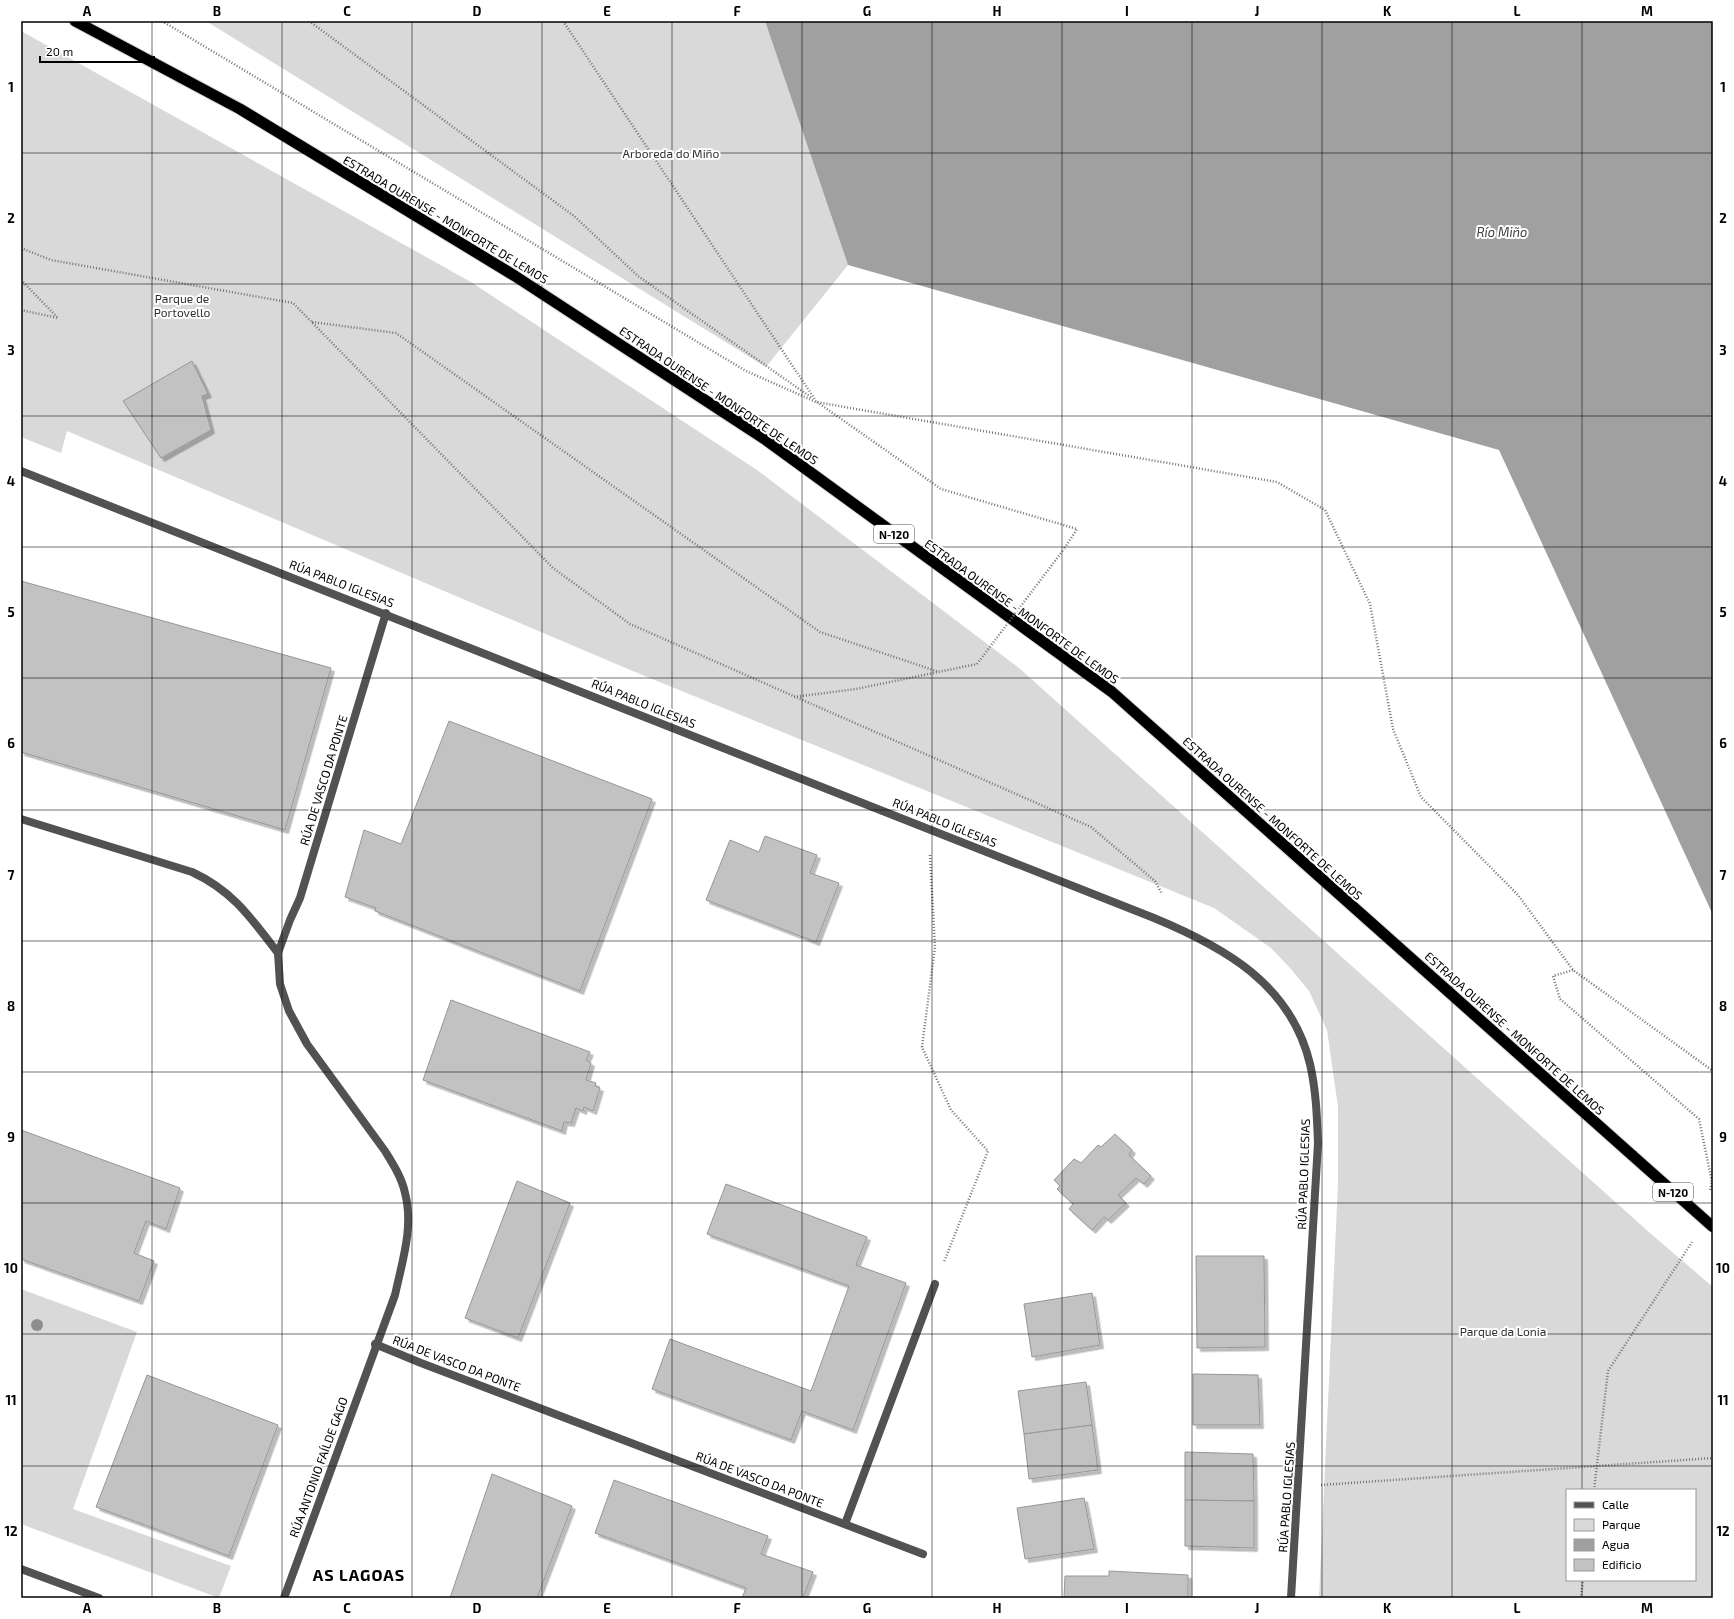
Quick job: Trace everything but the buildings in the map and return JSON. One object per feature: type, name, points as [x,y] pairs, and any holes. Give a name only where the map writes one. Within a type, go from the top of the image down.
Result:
[{"type":"highway","name":"ESTRADA OURENSE - MONFORTE DE LEMOS","points":[[75,21],[240,109],[516,276],[766,440],[1112,692],[1713,1227]]},
{"type":"street","name":"RÚA PABLO IGLESIAS","points":[[21,471],[386,613],[1184,930],[1223,952],[1247,968],[1268,986],[1287,1010],[1299,1032],[1310,1063],[1316,1097],[1318,1143],[1299,1486],[1291,1598]]},
{"type":"street","name":"RÚA DE VASCO DA PONTE","points":[[386,613],[300,898],[278,953],[280,984],[289,1012],[307,1044],[385,1151],[396,1169],[405,1193],[408,1216],[406,1242],[395,1294],[376,1344],[429,1366],[923,1554]]},
{"type":"street","points":[[21,819],[192,872],[209,880],[226,892],[245,912],[278,953]]},
{"type":"street","points":[[846,1524],[935,1284]]},
{"type":"street","name":"RÚA ANTONIO FAÍLDE GAGO","points":[[284,1598],[376,1344]]},
{"type":"street","points":[[21,1569],[99,1598]]},
{"type":"path","points":[[162,21],[746,371],[816,402],[1277,482],[1325,510],[1370,604],[1393,729],[1421,797],[1518,895],[1573,970],[1713,1071]]},
{"type":"path","points":[[309,21],[574,216],[638,276],[941,489],[1077,529],[1064,549],[977,664],[856,689],[794,697]]},
{"type":"path","points":[[563,21],[816,402]]},
{"type":"path","points":[[21,248],[51,260],[293,303],[553,568],[630,624],[1091,827],[1155,881],[1184,930]]},
{"type":"path","points":[[21,280],[58,318],[21,310]]},
{"type":"path","points":[[312,322],[396,333],[820,632],[939,672]]},
{"type":"path","points":[[929,829],[935,947],[922,1047],[951,1110],[988,1151],[935,1284]]},
{"type":"path","points":[[1573,970],[1553,976],[1560,999],[1699,1119],[1712,1182],[1707,1197]]},
{"type":"path","points":[[1594,1489],[1608,1370],[1692,1242]]},
{"type":"path","points":[[1299,1486],[1713,1458]]},
{"type":"path","points":[[1581,1598],[1583,1581]]},
{"type":"green space","name":"Arboreda do Miño","points":[[206,21],[765,21],[848,265],[766,367]]},
{"type":"green space","name":"Parque de Portovello","points":[[21,31],[471,282],[757,470],[1019,668],[1650,1233],[1713,1287],[1713,1598],[1319,1598],[1338,1183],[1338,1107],[1327,1030],[1309,991],[1290,968],[1271,948],[1214,908],[635,672],[67,431],[61,453],[21,437]]},
{"type":"green space","points":[[21,1289],[137,1332],[73,1509],[231,1566],[219,1598],[21,1524]]},
{"type":"water","name":"Río Miño","points":[[765,21],[1713,21],[1713,915],[1499,450],[848,265]]},
{"type":"district","name":"AS LAGOAS","points":[[359,1574]]},
{"type":"park label","name":"Parque da Lonia","points":[[1503,1331]]}]
